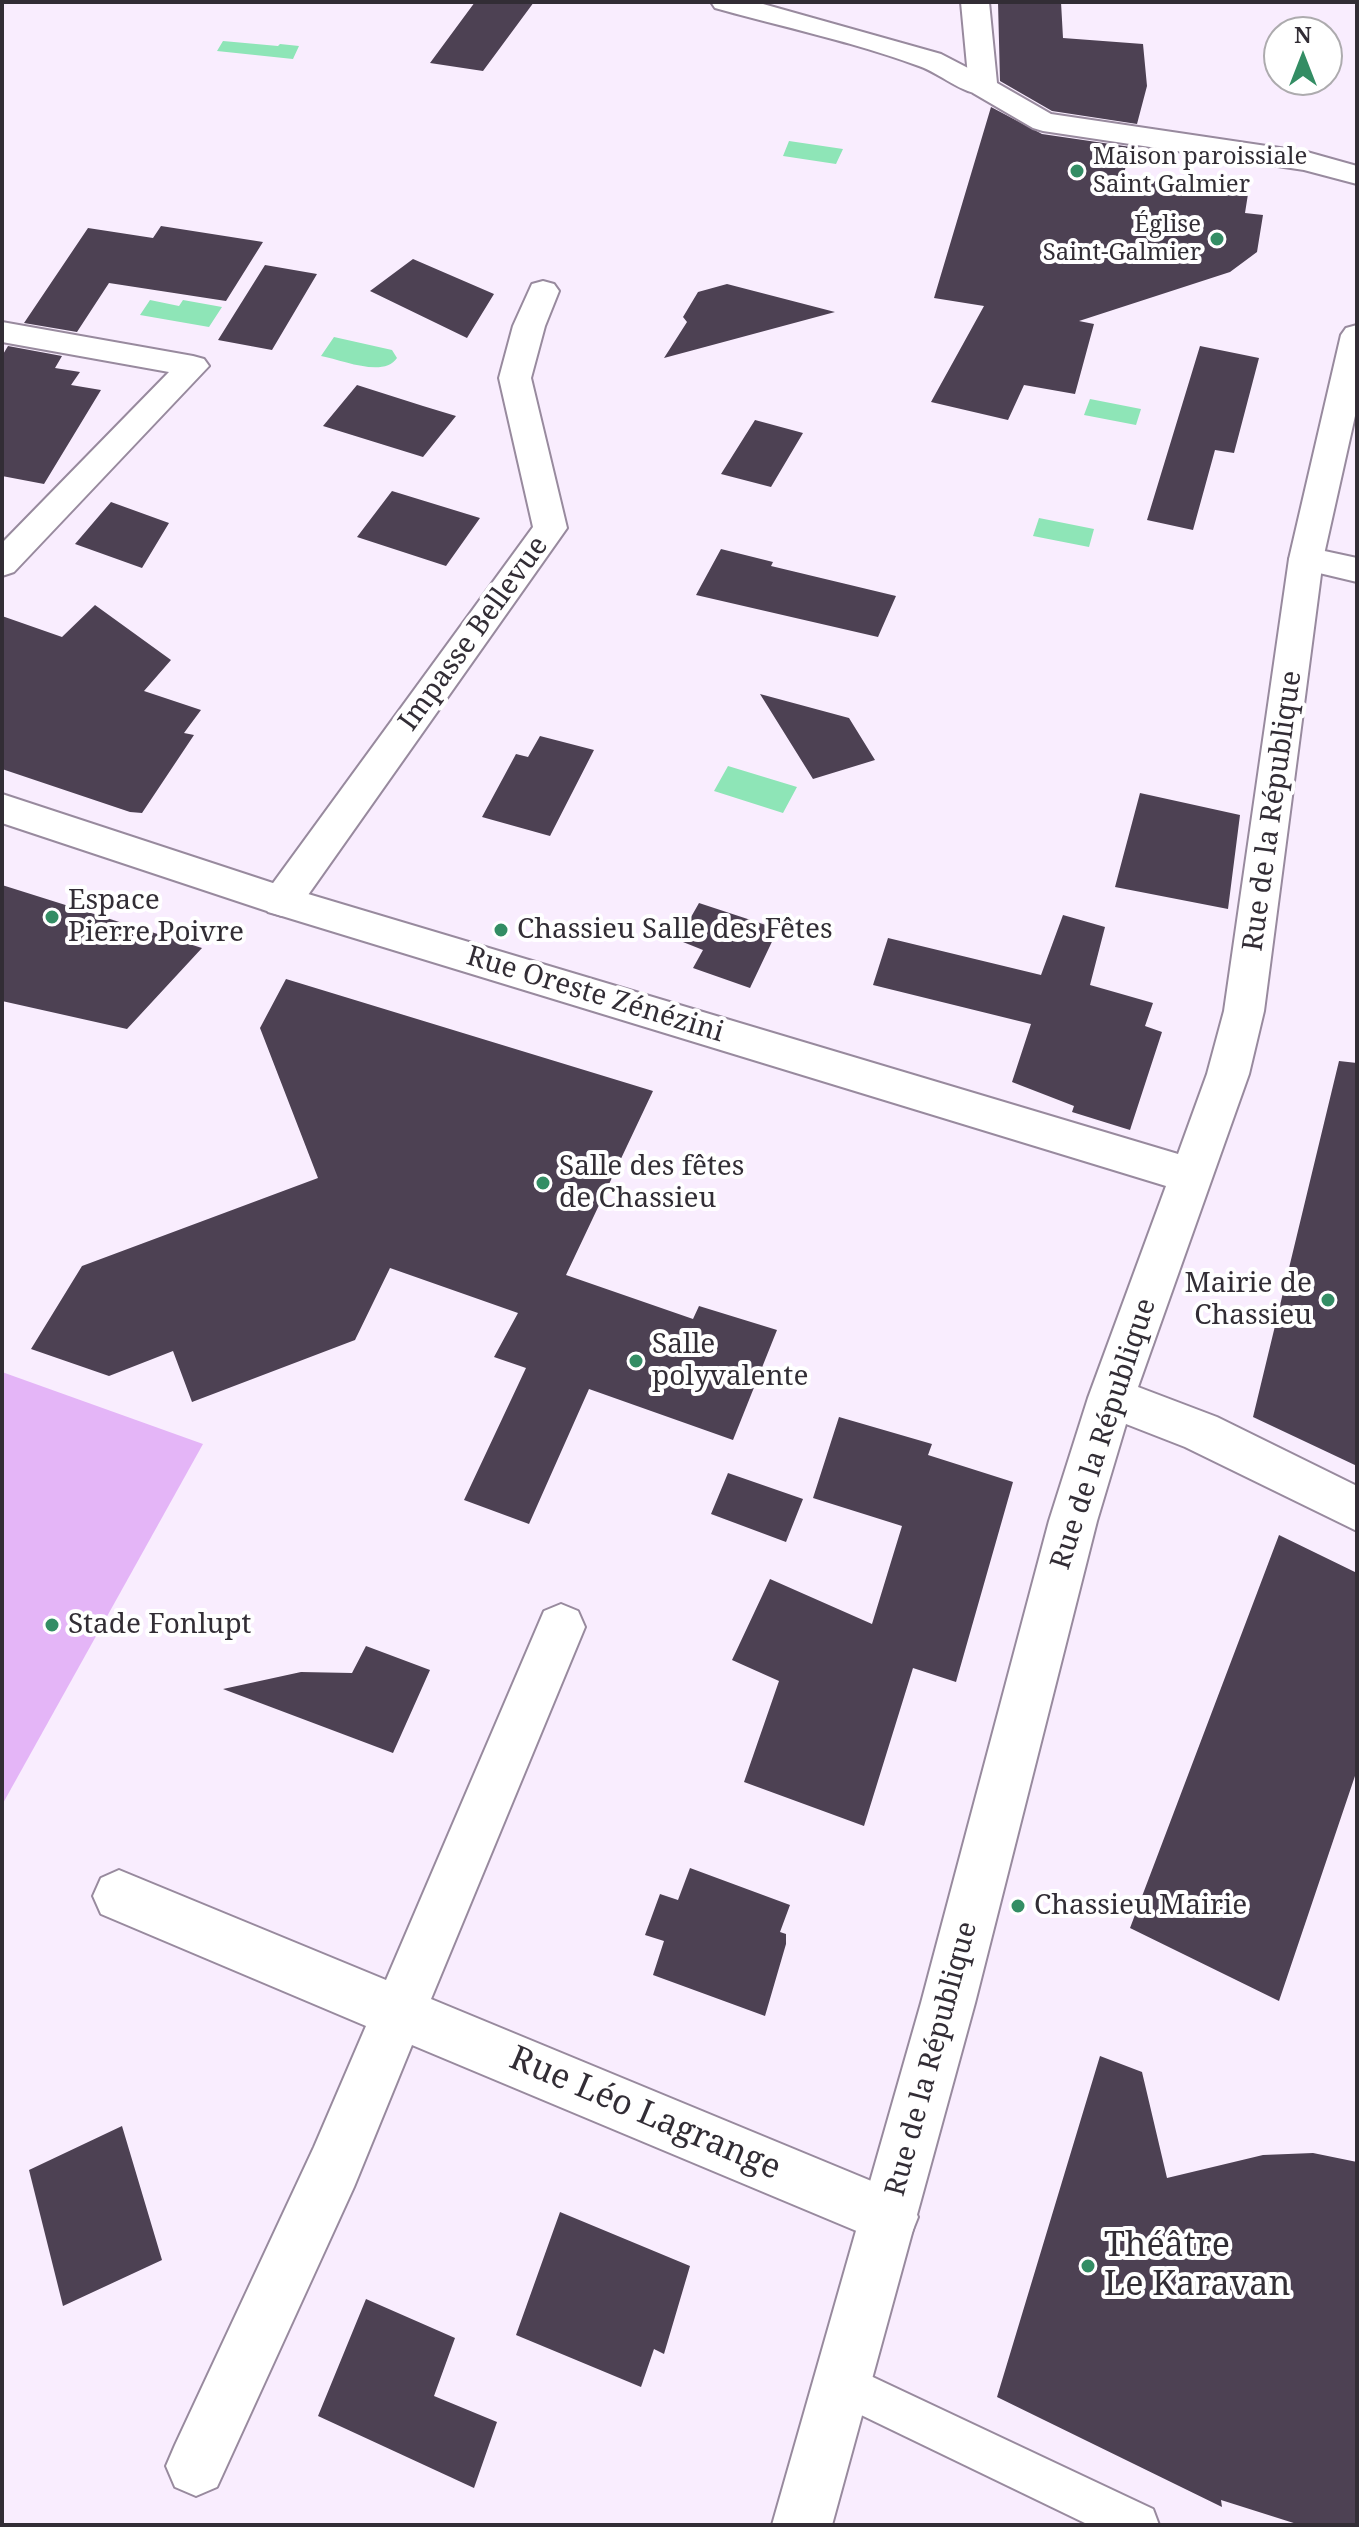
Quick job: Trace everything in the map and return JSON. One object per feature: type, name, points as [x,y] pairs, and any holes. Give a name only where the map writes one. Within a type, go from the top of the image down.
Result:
[{"type":"street","points":[[725,2],[931,60],[1043,122],[1307,161],[1357,175]]},
{"type":"street","points":[[975,2],[983,87]]},
{"type":"street","points":[[1307,161],[1357,162]]},
{"type":"street","name":"Impasse Bellevue","points":[[282,901],[550,528],[515,378],[529,326],[543,291]]},
{"type":"street","points":[[2,332],[193,366],[2,564]]},
{"type":"street","name":"Rue de la République","points":[[802,2525],[890,2217],[1073,1521],[1111,1398],[1228,1074],[1244,1011],[1306,559],[1357,335]]},
{"type":"street","points":[[1306,559],[1357,570]]},
{"type":"street","name":"Rue Oreste Zénézini","points":[[2,808],[282,901],[1190,1175]]},
{"type":"street","points":[[1111,1398],[1201,1432],[1357,1509]]},
{"type":"street","points":[[196,2466],[334,2167],[561,1627]]},
{"type":"street","name":"Rue Léo Lagrange","points":[[119,1896],[890,2217]]},
{"type":"lane","points":[[843,2384],[1137,2525]]},
{"type":"shaded area","points":[[223,41],[299,46],[293,59],[217,51]]},
{"type":"shaded area","points":[[789,141],[843,149],[836,164],[783,156]]},
{"type":"shaded area","points":[[150,300],[179,306],[183,300],[222,307],[209,327],[140,315]]},
{"type":"shaded area","points":[[334,337],[392,350],[397,358],[383,367],[373,367],[321,356]]},
{"type":"shaded area","points":[[1090,399],[1141,409],[1136,425],[1084,415]]},
{"type":"shaded area","points":[[1039,518],[1094,529],[1089,547],[1033,536]]},
{"type":"shaded area","points":[[728,766],[797,787],[783,813],[714,791]]},
{"type":"shaded area","name":"Stade Fonlupt","points":[[2,1372],[203,1444],[2,1805]]},
{"type":"building","points":[[475,2],[534,2],[483,71],[430,63]]},
{"type":"building","points":[[998,2],[1061,2],[1063,38],[1143,44],[1147,86],[1137,124],[1052,111],[1000,81]]},
{"type":"building","points":[[991,107],[1042,134],[1131,147],[1123,177],[1248,194],[1245,213],[1263,215],[1257,252],[1230,272],[1079,321],[1094,324],[1075,394],[1024,385],[1008,420],[931,402],[984,306],[934,298]]},
{"type":"building","points":[[161,226],[263,242],[226,301],[109,283],[77,332],[24,323],[88,228],[153,238]]},
{"type":"building","points":[[413,259],[494,294],[467,338],[370,291]]},
{"type":"building","points":[[265,265],[317,274],[272,350],[218,340]]},
{"type":"building","points":[[727,284],[835,312],[664,358],[687,322],[683,317],[698,292]]},
{"type":"building","points":[[8,346],[62,356],[55,368],[80,372],[71,385],[101,390],[44,484],[2,476],[2,356]]},
{"type":"building","points":[[1200,346],[1259,358],[1234,453],[1215,450],[1193,530],[1147,520]]},
{"type":"building","points":[[357,385],[456,416],[423,457],[323,426]]},
{"type":"building","points":[[755,420],[803,433],[771,487],[721,474]]},
{"type":"building","points":[[392,491],[480,518],[446,566],[357,537]]},
{"type":"building","points":[[111,502],[169,523],[142,568],[75,544]]},
{"type":"building","points":[[721,549],[773,562],[771,566],[896,596],[878,637],[696,595]]},
{"type":"building","points":[[95,605],[171,660],[144,691],[201,710],[184,733],[194,735],[142,813],[130,812],[2,769],[2,616],[62,637]]},
{"type":"building","points":[[760,694],[849,718],[875,760],[813,779]]},
{"type":"building","points":[[540,736],[594,750],[550,836],[482,817],[516,754],[528,757]]},
{"type":"building","points":[[1140,793],[1240,815],[1228,909],[1115,887]]},
{"type":"building","name":"Espace Pierre Poivre","points":[[2,885],[202,948],[127,1029],[2,1001]]},
{"type":"building","points":[[699,903],[778,929],[750,988],[693,968],[703,950],[678,940]]},
{"type":"building","points":[[1063,915],[1105,927],[1090,985],[1153,1003],[1145,1026],[1162,1032],[1130,1130],[1072,1112],[1074,1106],[1012,1082],[1031,1024],[873,985],[888,938],[1041,975]]},
{"type":"building","points":[[286,979],[653,1091],[566,1275],[693,1319],[699,1306],[777,1330],[733,1440],[589,1389],[529,1524],[464,1500],[526,1368],[494,1357],[518,1313],[390,1268],[355,1340],[192,1402],[173,1351],[109,1376],[31,1349],[82,1266],[318,1178],[260,1028]]},
{"type":"building","points":[[1339,1061],[1357,1063],[1357,1466],[1253,1417]]},
{"type":"building","points":[[839,1417],[932,1444],[928,1455],[1013,1482],[956,1682],[913,1668],[864,1826],[744,1782],[779,1681],[732,1660],[770,1579],[872,1624],[902,1526],[813,1498]]},
{"type":"building","points":[[728,1473],[803,1499],[786,1542],[711,1514]]},
{"type":"building","points":[[1279,1535],[1357,1573],[1357,1770],[1279,2001],[1130,1928]]},
{"type":"building","points":[[366,1646],[430,1670],[393,1753],[223,1689],[301,1672],[352,1673]]},
{"type":"building","points":[[690,1868],[790,1905],[780,1932],[786,1934],[786,1944],[765,2016],[653,1975],[664,1941],[645,1935],[660,1894],[678,1900]]},
{"type":"building","points":[[1100,2056],[1142,2072],[1167,2178],[1263,2155],[1313,2153],[1357,2162],[1357,2525],[1300,2525],[1221,2500],[1222,2507],[997,2397]]},
{"type":"building","points":[[122,2126],[162,2260],[63,2306],[29,2170]]},
{"type":"building","points":[[560,2212],[690,2266],[664,2354],[654,2349],[641,2387],[516,2335]]},
{"type":"building","points":[[366,2299],[455,2338],[434,2396],[497,2422],[474,2488],[318,2416]]},
{"type":"place","name":"Maison paroissiale Saint Galmier","points":[[1077,171]]},
{"type":"place","name":"Église Saint-Galmier","points":[[1217,239]]},
{"type":"place","name":"Espace Pierre Poivre","points":[[52,917]]},
{"type":"place","name":"Chassieu Salle des Fêtes","points":[[501,930]]},
{"type":"place","name":"Salle des fêtes de Chassieu","points":[[543,1183]]},
{"type":"place","name":"Mairie de Chassieu","points":[[1328,1300]]},
{"type":"place","name":"Salle polyvalente","points":[[636,1361]]},
{"type":"place","name":"Stade Fonlupt","points":[[52,1625]]},
{"type":"place","name":"Chassieu Mairie","points":[[1018,1906]]},
{"type":"place","name":"Théâtre Le Karavan","points":[[1088,2266]]}]
